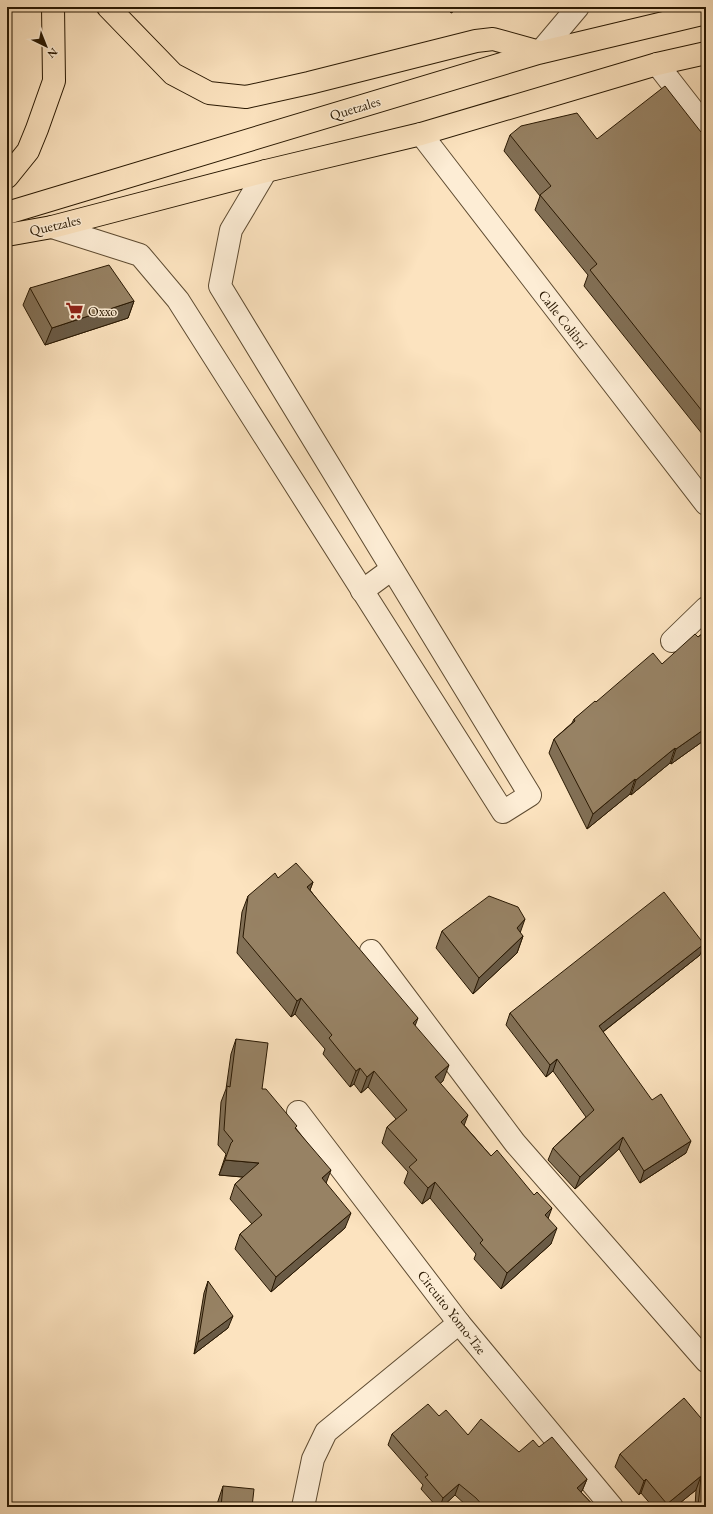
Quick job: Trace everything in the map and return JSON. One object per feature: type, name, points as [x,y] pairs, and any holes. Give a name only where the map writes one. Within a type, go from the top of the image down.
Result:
[{"type":"main road","points":[[7,177],[28,151],[38,129],[54,81],[53,7]]},
{"type":"main road","points":[[108,7],[173,74],[209,94],[246,97],[482,40],[493,39],[540,52]]},
{"type":"main road","name":"Quetzales","points":[[7,213],[540,52],[706,13]]},
{"type":"main road","name":"Quetzales","points":[[7,236],[52,227],[266,171],[421,134],[657,64],[706,53]]},
{"type":"street","points":[[540,52],[578,7]]},
{"type":"street","points":[[657,64],[706,128]]},
{"type":"street","name":"Calle Colibrí","points":[[421,134],[706,504]]},
{"type":"street","points":[[52,227],[140,255],[178,300],[503,812],[530,795],[220,286],[231,230],[266,171]]},
{"type":"street","points":[[362,591],[392,569]]},
{"type":"street","points":[[672,641],[706,608]]},
{"type":"street","points":[[371,951],[515,1142],[706,1361]]},
{"type":"street","name":"Circuito Yomo-Tze","points":[[298,1112],[459,1323],[612,1507]]},
{"type":"street","points":[[303,1507],[313,1459],[326,1432],[459,1323]]},
{"type":"building","points":[[665,86],[701,132],[706,129],[706,416],[590,270],[597,264],[540,195],[551,186],[510,135],[521,126],[577,113],[597,139]]},
{"type":"building","points":[[109,265],[134,301],[52,328],[30,288]]},
{"type":"building","points":[[7,523],[11,542],[7,577]]},
{"type":"building","points":[[706,631],[706,728],[676,749],[675,748],[593,814],[554,739],[575,721],[574,719],[653,653],[662,664],[695,634],[698,637]]},
{"type":"building","points":[[296,863],[313,882],[307,887],[418,1018],[413,1023],[449,1065],[435,1077],[468,1115],[461,1122],[491,1156],[497,1150],[534,1195],[537,1192],[552,1208],[545,1215],[557,1228],[507,1273],[480,1243],[483,1240],[435,1182],[428,1188],[409,1167],[417,1160],[387,1127],[407,1110],[374,1071],[367,1077],[360,1068],[356,1071],[329,1038],[332,1035],[301,998],[297,1001],[243,937],[248,896],[275,873],[278,878]]},
{"type":"building","points":[[664,892],[704,944],[599,1026],[652,1100],[661,1094],[691,1141],[644,1171],[623,1137],[580,1177],[553,1148],[594,1110],[557,1059],[550,1065],[510,1013]]},
{"type":"building","points":[[489,896],[518,907],[525,919],[517,928],[523,936],[479,978],[442,931]]},
{"type":"building","points":[[236,1039],[268,1043],[262,1089],[266,1089],[297,1126],[295,1128],[331,1170],[322,1178],[351,1213],[276,1277],[240,1234],[262,1215],[235,1184],[259,1163],[225,1160],[233,1141],[224,1130],[227,1086],[230,1087]]},
{"type":"building","points":[[208,1281],[233,1316],[198,1342]]},
{"type":"building","points":[[684,1398],[706,1424],[706,1507],[698,1507],[701,1476],[667,1504],[646,1479],[644,1481],[620,1454]]},
{"type":"building","points":[[428,1404],[439,1416],[446,1410],[468,1435],[481,1419],[519,1452],[533,1440],[539,1447],[552,1437],[587,1479],[577,1488],[595,1507],[484,1507],[476,1498],[459,1484],[443,1498],[425,1477],[428,1475],[392,1434]]},
{"type":"building","points":[[223,1486],[254,1489],[252,1507],[221,1507]]},
{"type":"place","name":"Oxxo","points":[[75,311]]}]
